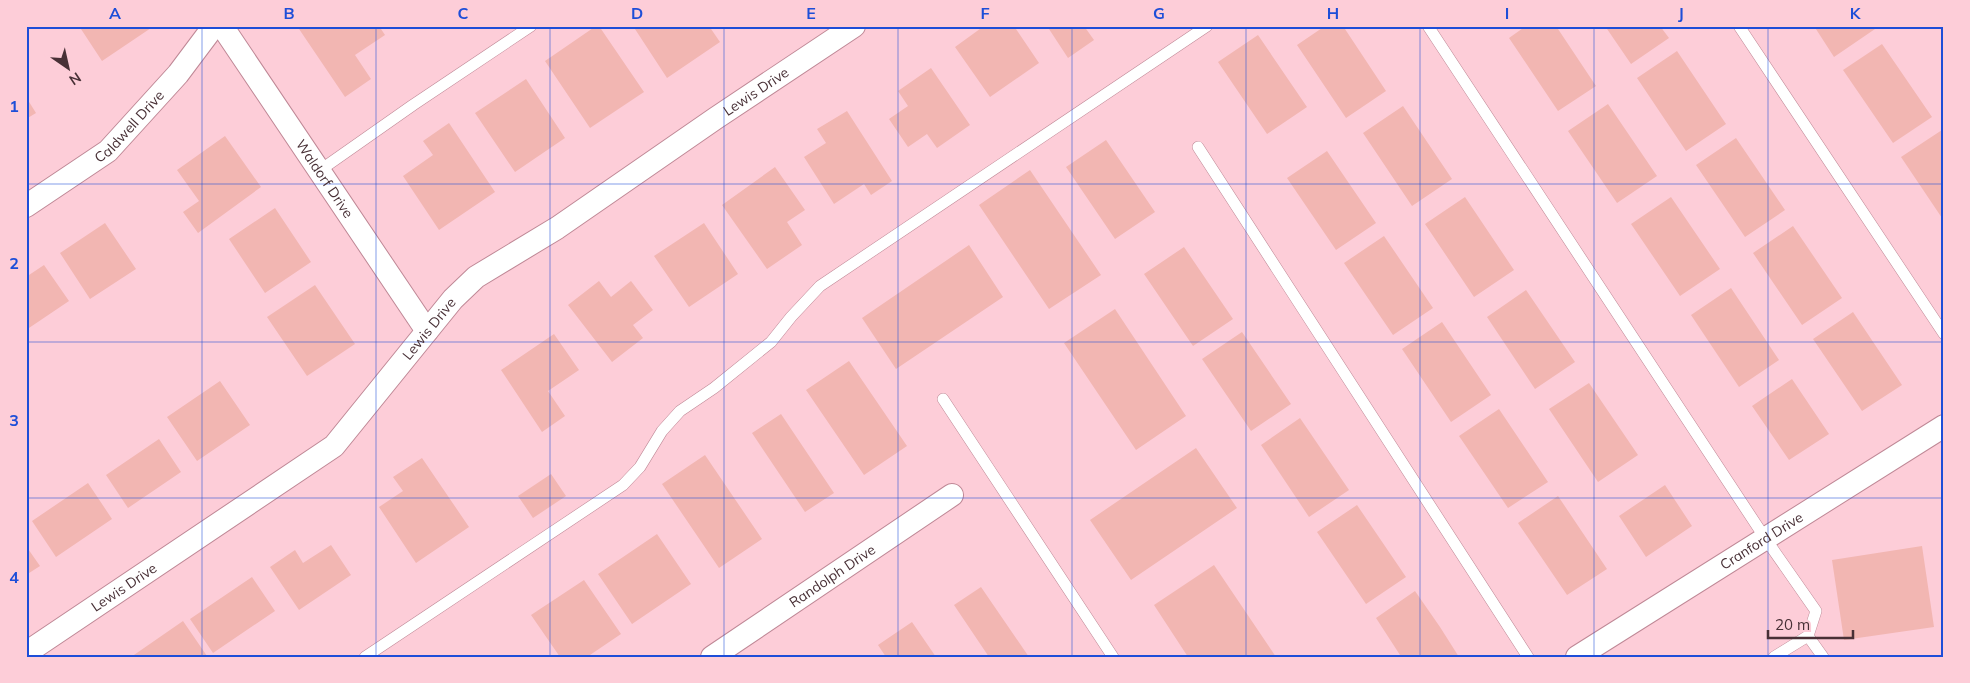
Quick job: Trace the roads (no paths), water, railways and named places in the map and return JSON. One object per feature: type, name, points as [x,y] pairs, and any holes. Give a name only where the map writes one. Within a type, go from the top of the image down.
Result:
[{"type":"street","name":"Caldwell Drive","points":[[26,206],[108,151],[178,74],[214,26]]},
{"type":"street","name":"Waldorf Drive","points":[[222,26],[427,331]]},
{"type":"street","name":"Lewis Drive","points":[[26,653],[334,446],[453,299],[476,277],[557,228],[716,118],[854,26]]},
{"type":"street","name":"Cranford Drive","points":[[1577,657],[1944,426]]},
{"type":"street","name":"Randolph Drive","points":[[712,657],[952,495]]},
{"type":"lane","points":[[319,171],[531,26]]},
{"type":"lane","points":[[364,657],[623,485],[640,467],[662,431],[680,411],[714,388],[771,342],[820,286],[850,268],[944,202],[1207,26]]},
{"type":"lane","points":[[1428,26],[1765,538],[1816,611],[1808,636],[1774,657]]},
{"type":"lane","points":[[1740,26],[1944,334]]},
{"type":"lane","points":[[1198,147],[1528,657]]},
{"type":"lane","points":[[943,399],[1113,657]]},
{"type":"lane","points":[[1808,636],[1823,657]]}]
